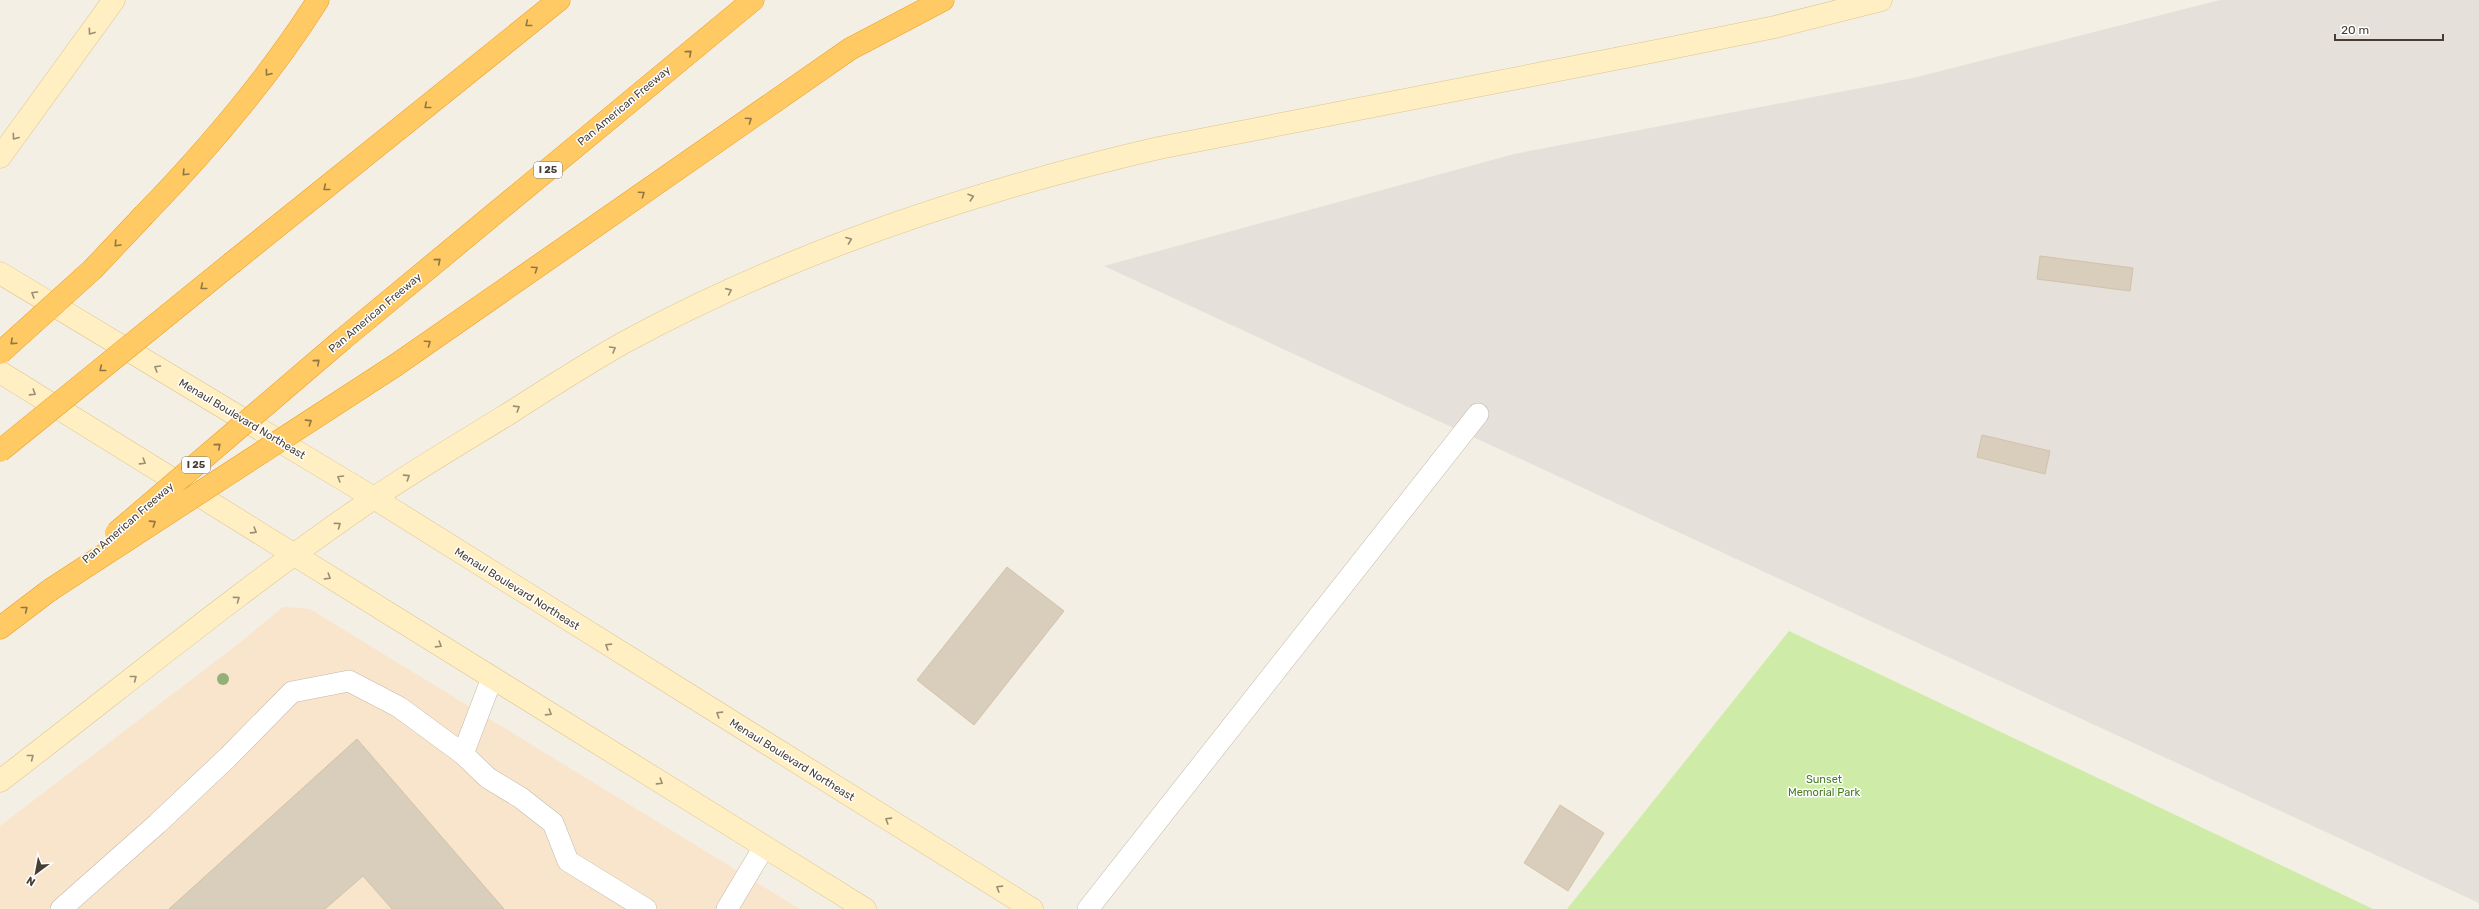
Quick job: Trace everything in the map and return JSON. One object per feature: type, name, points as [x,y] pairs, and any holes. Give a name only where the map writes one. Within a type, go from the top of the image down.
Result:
[{"type":"highway","points":[[292,42],[313,0]]},
{"type":"highway","points":[[0,354],[93,269],[206,150],[245,104],[292,42],[318,0]]},
{"type":"highway","points":[[0,451],[559,0]]},
{"type":"highway","name":"Pan American Freeway","points":[[0,628],[50,590],[343,339],[752,0]]},
{"type":"highway","points":[[50,590],[396,365],[850,49],[943,0]]},
{"type":"main road","points":[[0,158],[114,0]]},
{"type":"main road","points":[[0,781],[295,556],[374,498],[579,369],[640,335],[718,296],[814,254],[898,221],[984,193],[1071,168],[1159,148],[1669,49],[1775,27],[1881,0]]},
{"type":"main road","name":"Menaul Boulevard Northeast","points":[[0,273],[374,498],[1032,909]]},
{"type":"main road","points":[[0,372],[865,909]]},
{"type":"lane","points":[[1088,909],[1478,414]]},
{"type":"lane","points":[[463,754],[492,678]]},
{"type":"lane","points":[[61,909],[168,814],[228,757],[292,692],[349,681],[399,707],[463,754],[488,778],[521,798],[554,823],[568,861],[646,909]]},
{"type":"lane","points":[[727,909],[764,847]]},
{"type":"shaded area","points":[[2220,0],[2479,0],[2479,903],[1104,266],[1514,154],[1913,78]]},
{"type":"shaded area","points":[[283,607],[310,609],[800,909],[0,909],[0,826],[242,641]]},
{"type":"green space","name":"Sunset Memorial Park","points":[[1789,631],[2373,909],[1567,909]]},
{"type":"building","points":[[2040,256],[2133,268],[2130,291],[2037,279]]},
{"type":"building","points":[[1982,435],[2050,451],[2045,474],[1977,457]]},
{"type":"building","points":[[1007,567],[1064,611],[974,725],[917,680]]},
{"type":"building","points":[[357,739],[504,909],[392,909],[363,876],[325,909],[169,909]]},
{"type":"building","points":[[1560,805],[1604,833],[1568,891],[1524,863]]}]
